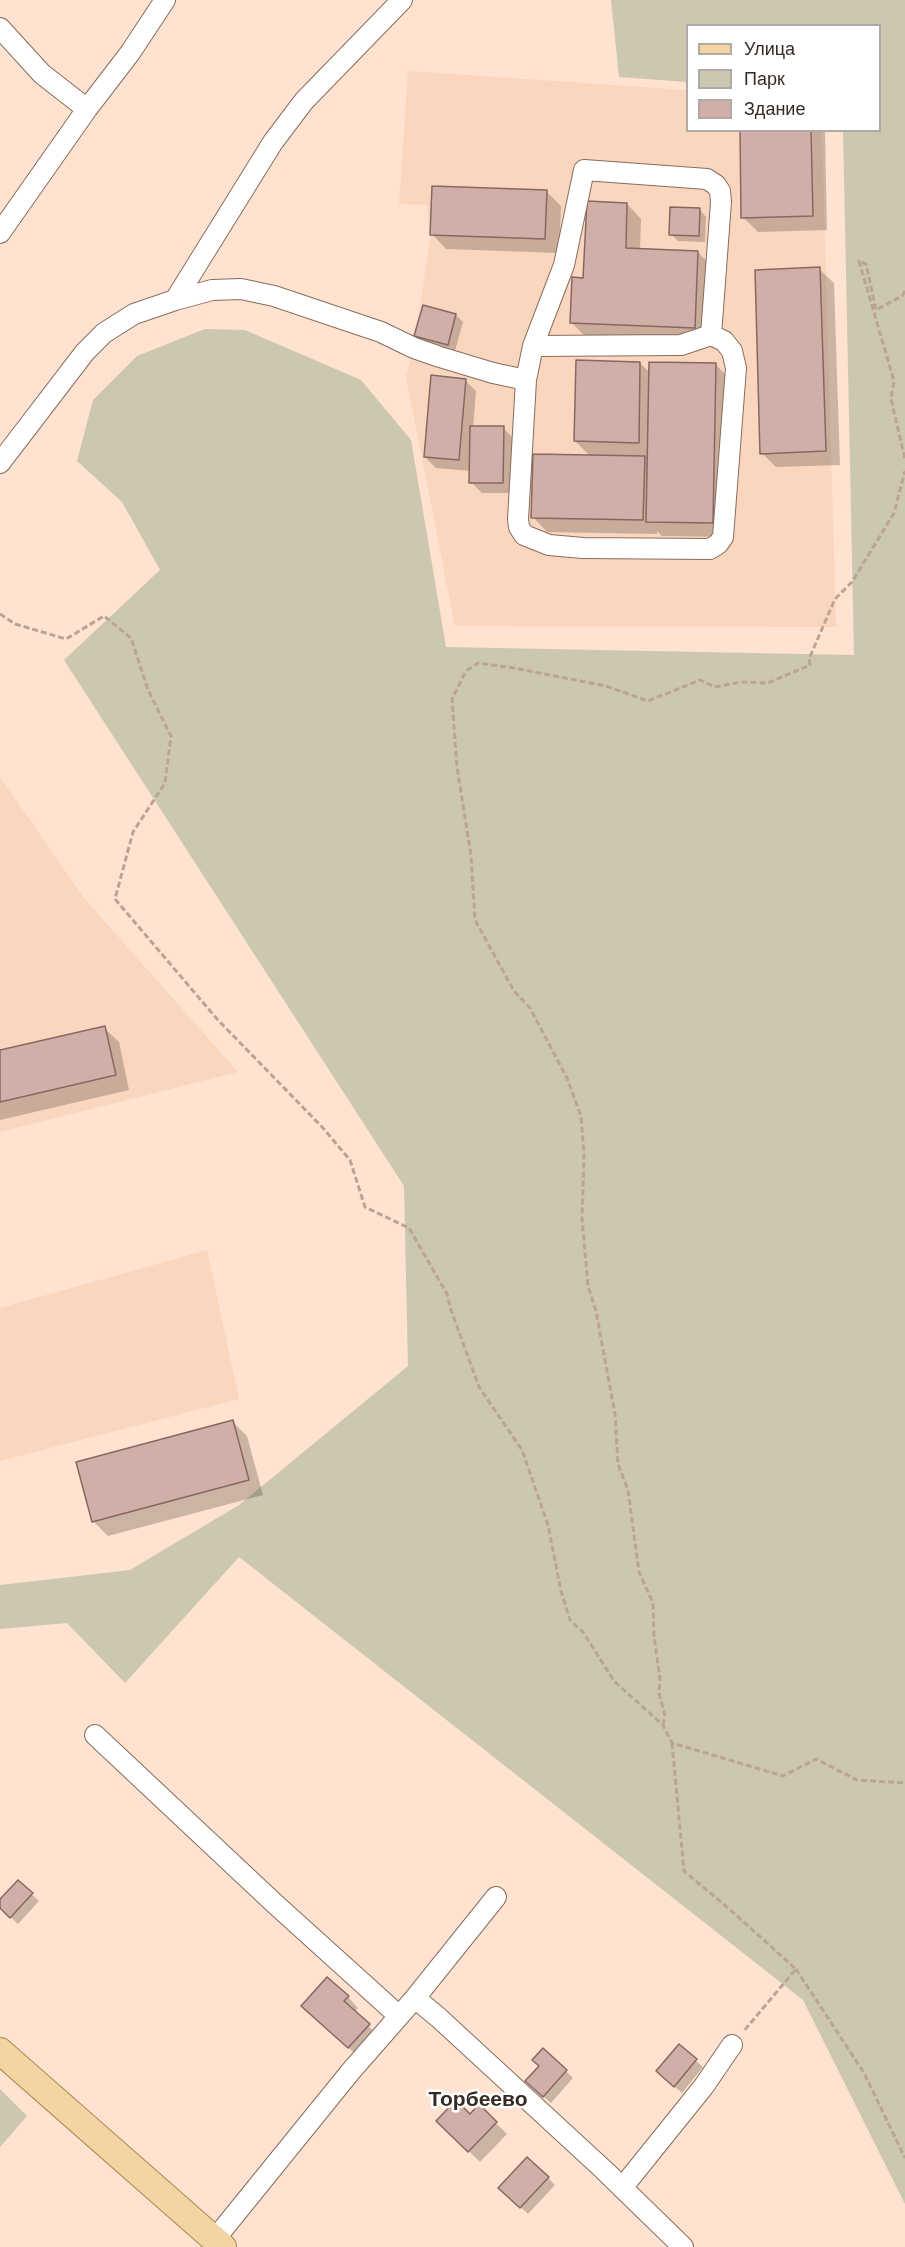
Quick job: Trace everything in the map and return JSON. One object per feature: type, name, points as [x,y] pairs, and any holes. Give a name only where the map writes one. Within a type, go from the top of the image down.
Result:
[{"type":"main road","points":[[0,2051],[219,2243]]},
{"type":"street","points":[[0,233],[165,0]]},
{"type":"street","points":[[175,300],[273,142],[304,101],[402,0]]},
{"type":"street","points":[[0,28],[42,74],[87,109]]},
{"type":"street","points":[[533,346],[681,345],[711,335],[723,341],[732,351],[736,368],[723,537],[710,549],[583,548],[549,545],[524,535],[519,527],[526,380],[533,346],[564,265],[584,170],[707,179],[716,185],[720,191],[721,202],[711,335]]},
{"type":"street","points":[[0,463],[85,352],[104,333],[134,314],[175,300],[226,289],[257,291],[381,332],[414,348],[440,357],[526,380]]},
{"type":"street","points":[[95,1735],[273,1903],[399,2016]]},
{"type":"street","points":[[219,2243],[351,2071],[415,1998],[496,1897]]},
{"type":"street","points":[[415,1998],[683,2247]]},
{"type":"street","points":[[622,2188],[704,2086],[732,2045]]},
{"type":"path","points":[[905,291],[902,296],[876,310],[866,264],[859,261],[894,381],[891,399],[905,459]]},
{"type":"path","points":[[663,1725],[665,1716],[659,1693],[660,1679],[654,1636],[653,1604],[639,1572],[628,1490],[618,1464],[615,1414],[596,1311],[588,1286],[582,1218],[584,1155],[581,1116],[567,1078],[530,1008],[513,991],[475,920],[471,855],[457,767],[452,699],[466,671],[478,663],[606,686],[648,701],[700,680],[715,687],[741,682],[768,683],[810,665],[809,659],[835,599],[852,582],[894,513],[905,471]]},
{"type":"path","points":[[0,614],[15,624],[66,639],[104,616],[131,638],[148,690],[171,736],[165,783],[133,832],[115,899],[217,1018],[323,1128],[350,1160],[365,1207],[409,1228],[447,1294],[479,1387],[522,1450],[548,1525],[561,1591],[570,1620],[583,1632],[614,1681],[663,1725],[672,1743],[684,1871],[727,1906],[796,1969],[864,2073],[905,2158]]},
{"type":"path","points":[[672,1743],[783,1776],[816,1759],[857,1780],[905,1783]]},
{"type":"path","points":[[732,2045],[774,1992],[796,1969]]},
{"type":"shaded area","points":[[408,71],[686,90],[686,132],[822,132],[836,627],[455,626],[406,377],[414,348],[430,239],[427,205],[399,204]]},
{"type":"shaded area","points":[[0,777],[84,898],[238,1072],[0,1132]]},
{"type":"shaded area","points":[[207,1250],[239,1399],[0,1461],[0,1308]]},
{"type":"green space","points":[[611,0],[905,0],[905,2204],[803,2000],[239,1557],[125,1683],[67,1623],[0,1629],[0,1585],[130,1570],[239,1505],[408,1366],[404,1186],[64,660],[160,570],[122,502],[77,461],[93,400],[137,356],[205,329],[245,330],[361,380],[411,440],[446,647],[854,655],[843,132],[881,132],[881,24],[686,24],[686,82],[619,77]]},
{"type":"green space","points":[[0,2089],[27,2116],[0,2147]]},
{"type":"building","points":[[740,132],[811,132],[813,216],[741,218]]},
{"type":"building","points":[[432,186],[547,190],[545,239],[430,235]]},
{"type":"building","points":[[587,201],[627,203],[626,248],[698,251],[695,328],[570,323],[572,277],[583,278]]},
{"type":"building","points":[[670,207],[700,208],[699,236],[669,235]]},
{"type":"building","points":[[820,267],[826,451],[760,454],[755,270]]},
{"type":"building","points":[[423,305],[456,314],[448,345],[414,336]]},
{"type":"building","points":[[576,360],[640,362],[639,443],[574,441]]},
{"type":"building","points":[[649,362],[716,363],[713,523],[646,522]]},
{"type":"building","points":[[431,375],[466,379],[459,460],[424,457]]},
{"type":"building","points":[[470,426],[504,426],[503,483],[469,483]]},
{"type":"building","points":[[533,454],[645,456],[643,520],[531,518]]},
{"type":"building","points":[[105,1026],[116,1075],[0,1102],[0,1050]]},
{"type":"building","points":[[233,1420],[249,1480],[92,1522],[76,1462]]},
{"type":"building","points":[[18,1880],[33,1893],[10,1918],[0,1908],[0,1899]]},
{"type":"building","points":[[327,1977],[349,1996],[344,2001],[370,2024],[348,2048],[301,2006]]},
{"type":"building","points":[[679,2044],[697,2059],[674,2087],[656,2071]]},
{"type":"building","points":[[543,2048],[567,2070],[543,2097],[525,2081],[539,2066],[532,2060]]},
{"type":"building","points":[[456,2100],[470,2114],[479,2104],[497,2122],[468,2152],[436,2121]]},
{"type":"building","points":[[527,2157],[549,2177],[520,2208],[498,2188]]},
{"type":"district","name":"Торбеево","points":[[478,2100]]}]
